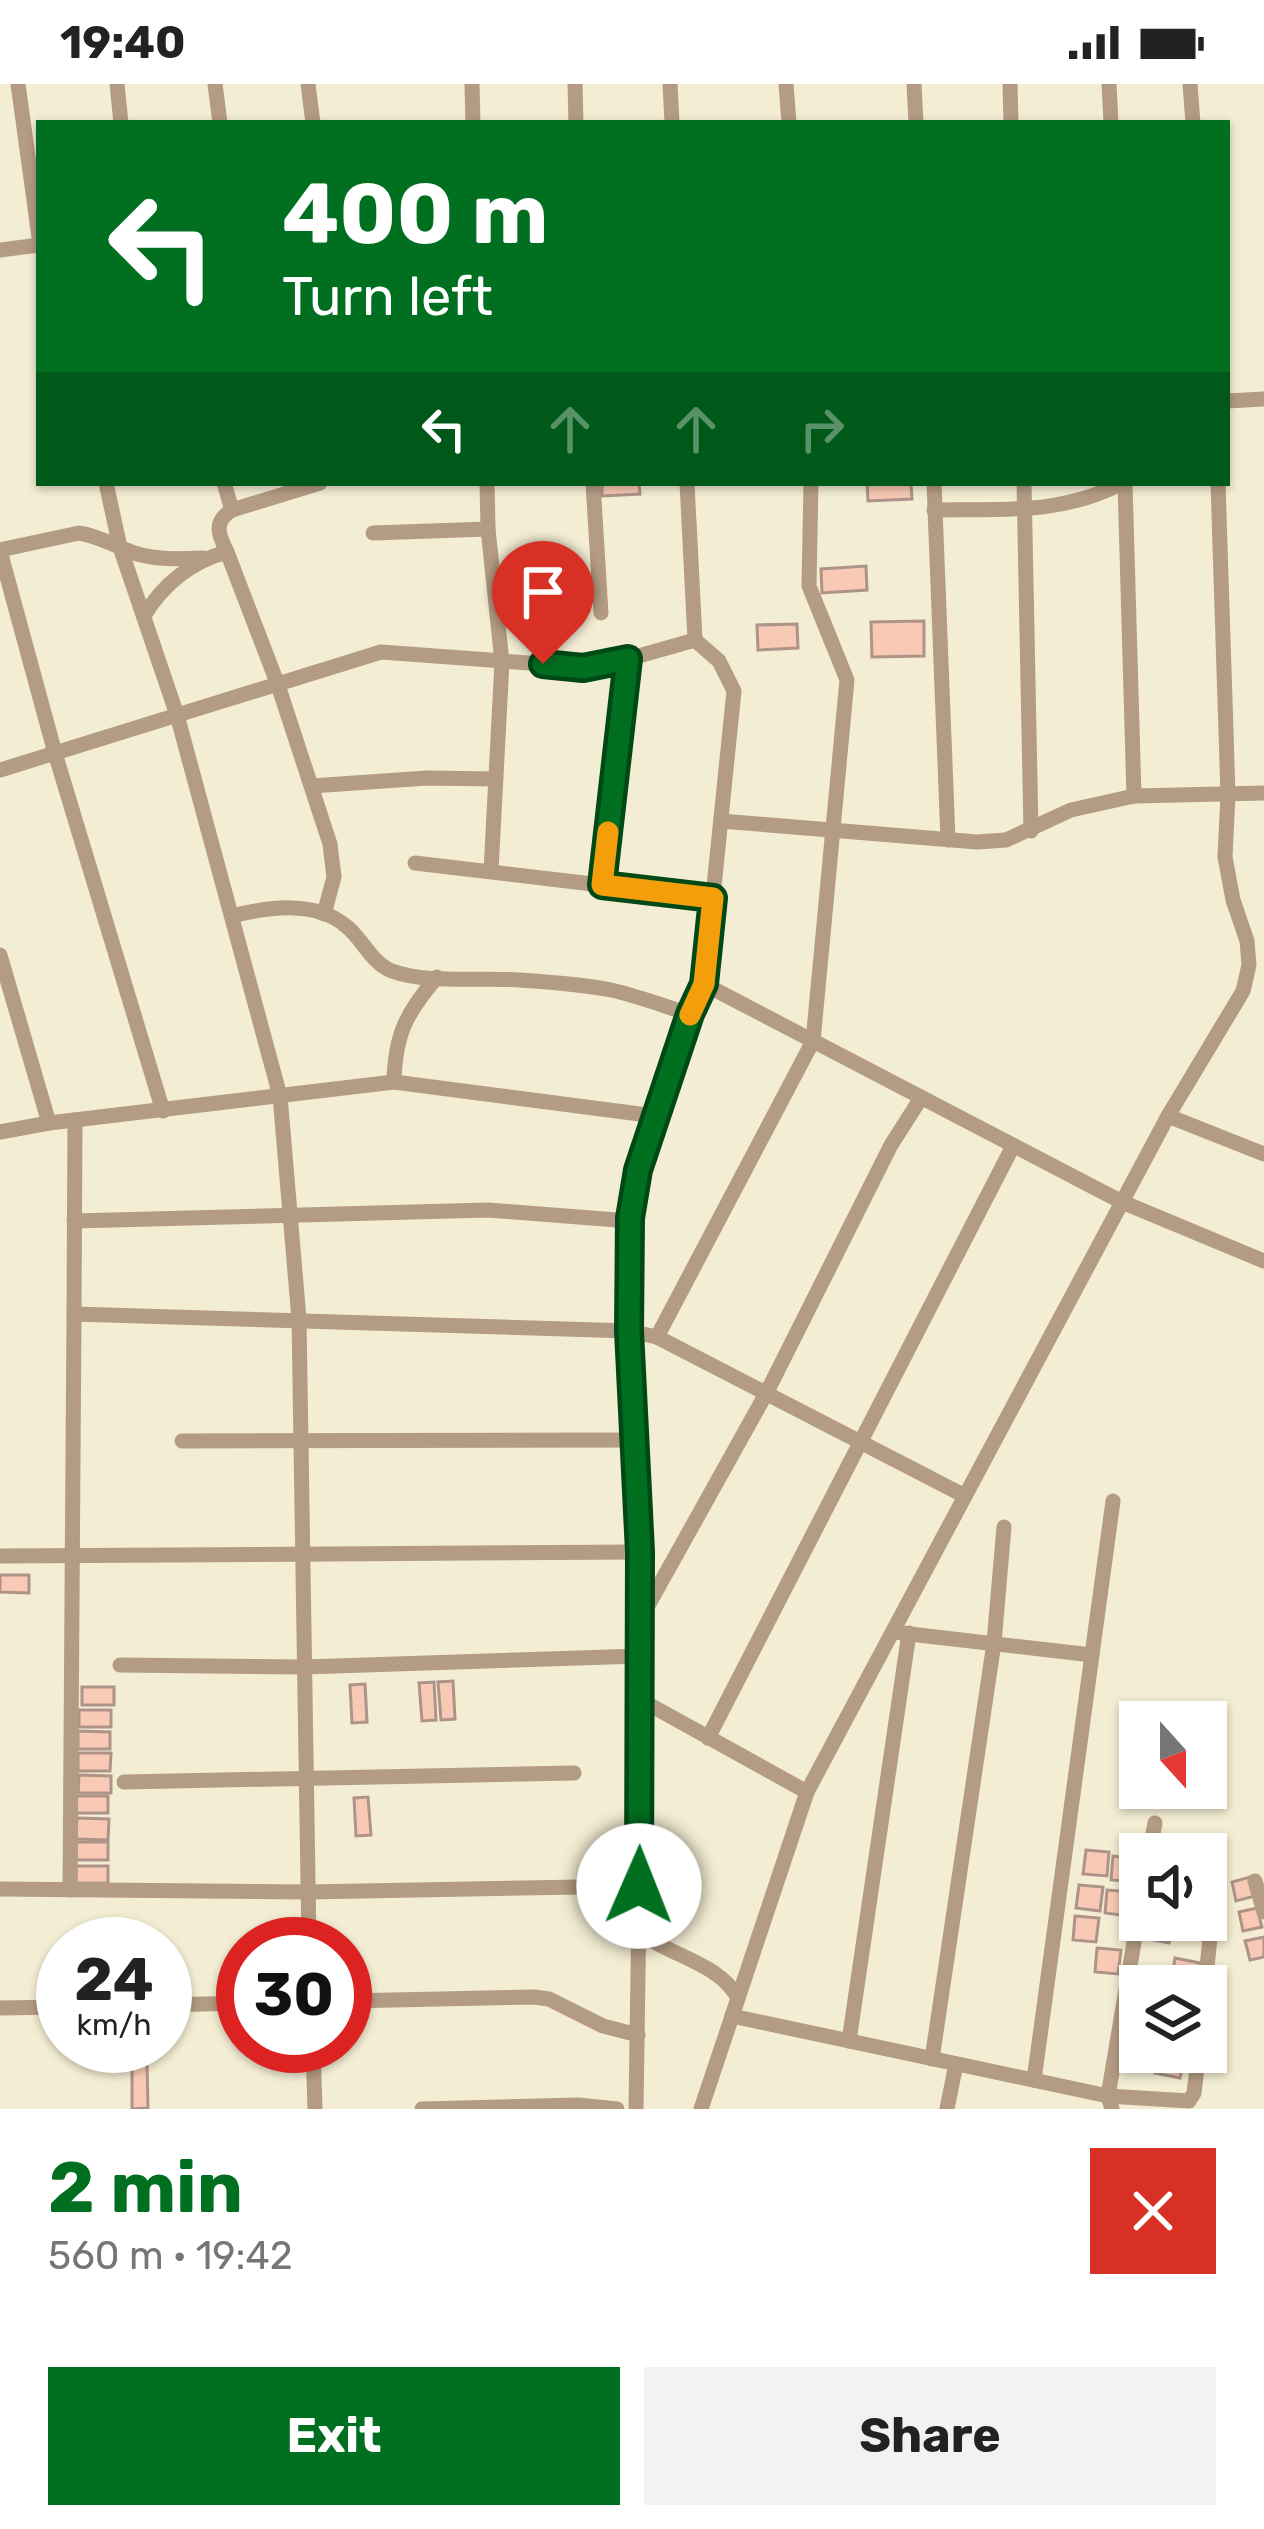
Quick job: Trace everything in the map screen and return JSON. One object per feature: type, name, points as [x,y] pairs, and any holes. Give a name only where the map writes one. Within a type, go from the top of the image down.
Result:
[{"type":"street","points":[[17,84],[36,220]]},
{"type":"street","points":[[117,84],[122,120]]},
{"type":"street","points":[[215,84],[220,120]]},
{"type":"street","points":[[308,84],[314,120]]},
{"type":"street","points":[[472,84],[473,120]]},
{"type":"street","points":[[575,84],[576,120]]},
{"type":"street","points":[[670,84],[672,120]]},
{"type":"street","points":[[786,84],[789,120]]},
{"type":"street","points":[[914,84],[916,120]]},
{"type":"street","points":[[1010,84],[1011,120]]},
{"type":"street","points":[[1109,84],[1111,120]]},
{"type":"street","points":[[1190,84],[1193,120]]},
{"type":"street","points":[[0,250],[36,242]]},
{"type":"street","points":[[1230,401],[1264,399]]},
{"type":"street","points":[[107,486],[120,547],[177,715],[280,1096],[298,1319],[308,1917]]},
{"type":"street","points":[[225,486],[232,510]]},
{"type":"street","points":[[310,486],[232,510],[223,515],[218,534],[278,685],[330,844],[334,877],[324,914]]},
{"type":"street","points":[[487,486],[502,662],[491,871]]},
{"type":"street","points":[[593,486],[601,613]]},
{"type":"street","points":[[636,2109],[640,1552],[629,1331],[630,1221],[638,1170],[704,984],[734,692],[719,661],[695,640],[687,486]]},
{"type":"street","points":[[657,1337],[813,1041],[847,680],[809,586],[811,486]]},
{"type":"street","points":[[934,486],[948,840]]},
{"type":"street","points":[[1024,486],[1031,831]]},
{"type":"street","points":[[934,510],[1059,507],[1118,486]]},
{"type":"street","points":[[1124,486],[1134,796]]},
{"type":"street","points":[[701,2109],[807,1792],[900,1632],[965,1496],[1168,1116],[1243,991],[1249,965],[1247,941],[1225,857],[1228,794],[1218,486]]},
{"type":"street","points":[[373,533],[488,529]]},
{"type":"street","points":[[163,1112],[55,753],[0,550],[79,532],[140,555],[175,559],[227,552]]},
{"type":"street","points":[[144,616],[153,600],[202,558]]},
{"type":"street","points":[[0,770],[381,652],[583,668],[695,640]]},
{"type":"street","points":[[602,885],[628,659]]},
{"type":"street","points":[[310,786],[496,778]]},
{"type":"street","points":[[722,820],[1006,841],[1070,810],[1134,796],[1264,793]]},
{"type":"street","points":[[415,863],[713,898]]},
{"type":"street","points":[[232,916],[268,907],[324,914],[346,926],[393,971],[610,990],[690,1014]]},
{"type":"street","points":[[0,956],[49,1123]]},
{"type":"street","points":[[394,1082],[394,1054],[404,1020],[437,977]]},
{"type":"street","points":[[704,984],[1122,1202],[1264,1261]]},
{"type":"street","points":[[0,1132],[394,1082],[656,1116]]},
{"type":"street","points":[[640,1620],[767,1392],[892,1144],[921,1098]]},
{"type":"street","points":[[1168,1116],[1264,1154]]},
{"type":"street","points":[[70,1890],[75,1120]]},
{"type":"street","points":[[708,1738],[1013,1145]]},
{"type":"street","points":[[74,1220],[488,1210],[630,1221]]},
{"type":"street","points":[[74,1314],[629,1331],[657,1337],[965,1496]]},
{"type":"street","points":[[182,1441],[633,1439]]},
{"type":"street","points":[[1034,2080],[1113,1501]]},
{"type":"street","points":[[932,2059],[994,1643],[1004,1527]]},
{"type":"street","points":[[0,1556],[640,1552]]},
{"type":"street","points":[[900,1632],[1092,1655]]},
{"type":"street","points":[[849,2042],[900,1632]]},
{"type":"street","points":[[120,1665],[304,1667],[640,1656]]},
{"type":"street","points":[[641,1700],[807,1792]]},
{"type":"street","points":[[124,1783],[574,1773]]},
{"type":"street","points":[[1153,1833],[1155,1823]]},
{"type":"street","points":[[1255,1881],[1264,1912]]},
{"type":"street","points":[[0,1889],[307,1892],[639,1886]]},
{"type":"street","points":[[639,1932],[724,1978],[738,1998]]},
{"type":"street","points":[[1110,2103],[1135,1941]]},
{"type":"street","points":[[372,2000],[534,1996],[603,2026],[638,2035]]},
{"type":"street","points":[[0,2008],[36,2007]]},
{"type":"street","points":[[732,2016],[1034,2080],[1110,2103],[1189,2101],[1196,2073]]},
{"type":"street","points":[[946,2109],[956,2064]]},
{"type":"street","points":[[314,2073],[315,2109]]},
{"type":"street","points":[[422,2109],[578,2105],[617,2109]]},
{"type":"building","points":[[602,486],[639,486],[640,494],[602,496]]},
{"type":"building","points":[[867,486],[911,486],[912,499],[868,501]]},
{"type":"building","points":[[866,566],[867,590],[822,593],[821,569]]},
{"type":"building","points":[[924,621],[924,656],[872,657],[871,622]]},
{"type":"building","points":[[797,624],[798,648],[758,650],[757,625]]},
{"type":"building","points":[[0,1575],[29,1575],[29,1593],[0,1592]]},
{"type":"building","points":[[453,1681],[455,1719],[441,1720],[438,1682]]},
{"type":"building","points":[[434,1682],[436,1720],[422,1721],[419,1683]]},
{"type":"building","points":[[365,1684],[367,1722],[352,1723],[350,1685]]},
{"type":"building","points":[[82,1687],[114,1687],[114,1705],[82,1705]]},
{"type":"building","points":[[79,1710],[111,1710],[111,1727],[79,1727]]},
{"type":"building","points":[[78,1731],[110,1732],[110,1749],[78,1749]]},
{"type":"building","points":[[78,1753],[111,1753],[110,1771],[78,1771]]},
{"type":"building","points":[[79,1775],[111,1776],[111,1793],[78,1793]]},
{"type":"building","points":[[76,1796],[108,1796],[108,1813],[76,1813]]},
{"type":"building","points":[[368,1797],[371,1835],[356,1836],[354,1798]]},
{"type":"building","points":[[77,1818],[109,1819],[108,1840],[76,1839]]},
{"type":"building","points":[[76,1842],[108,1842],[108,1860],[76,1860]]},
{"type":"building","points":[[1086,1850],[1109,1852],[1107,1876],[1083,1874]]},
{"type":"building","points":[[1113,1856],[1119,1857],[1119,1881],[1111,1880]]},
{"type":"building","points":[[76,1866],[108,1866],[108,1883],[76,1883]]},
{"type":"building","points":[[1250,1877],[1255,1896],[1236,1901],[1232,1882]]},
{"type":"building","points":[[1079,1885],[1103,1887],[1100,1911],[1076,1908]]},
{"type":"building","points":[[1107,1890],[1119,1891],[1119,1915],[1105,1913]]},
{"type":"building","points":[[1257,1908],[1262,1927],[1243,1931],[1239,1912]]},
{"type":"building","points":[[1075,1916],[1099,1918],[1096,1942],[1073,1940]]},
{"type":"building","points":[[1264,1937],[1264,1957],[1250,1960],[1245,1941]]},
{"type":"building","points":[[1097,1948],[1121,1950],[1118,1974],[1095,1972]]},
{"type":"building","points":[[1175,1958],[1200,1963],[1200,1965],[1174,1965]]},
{"type":"building","points":[[132,2073],[147,2073],[148,2108],[132,2109]]},
{"type":"slow traffic","points":[[608,832],[602,885],[713,898],[704,984],[690,1015]]},
{"type":"route","points":[[543,664],[583,668],[628,659],[602,885],[713,898],[704,984],[638,1170],[630,1218],[629,1331],[640,1552],[639,1886]]}]
